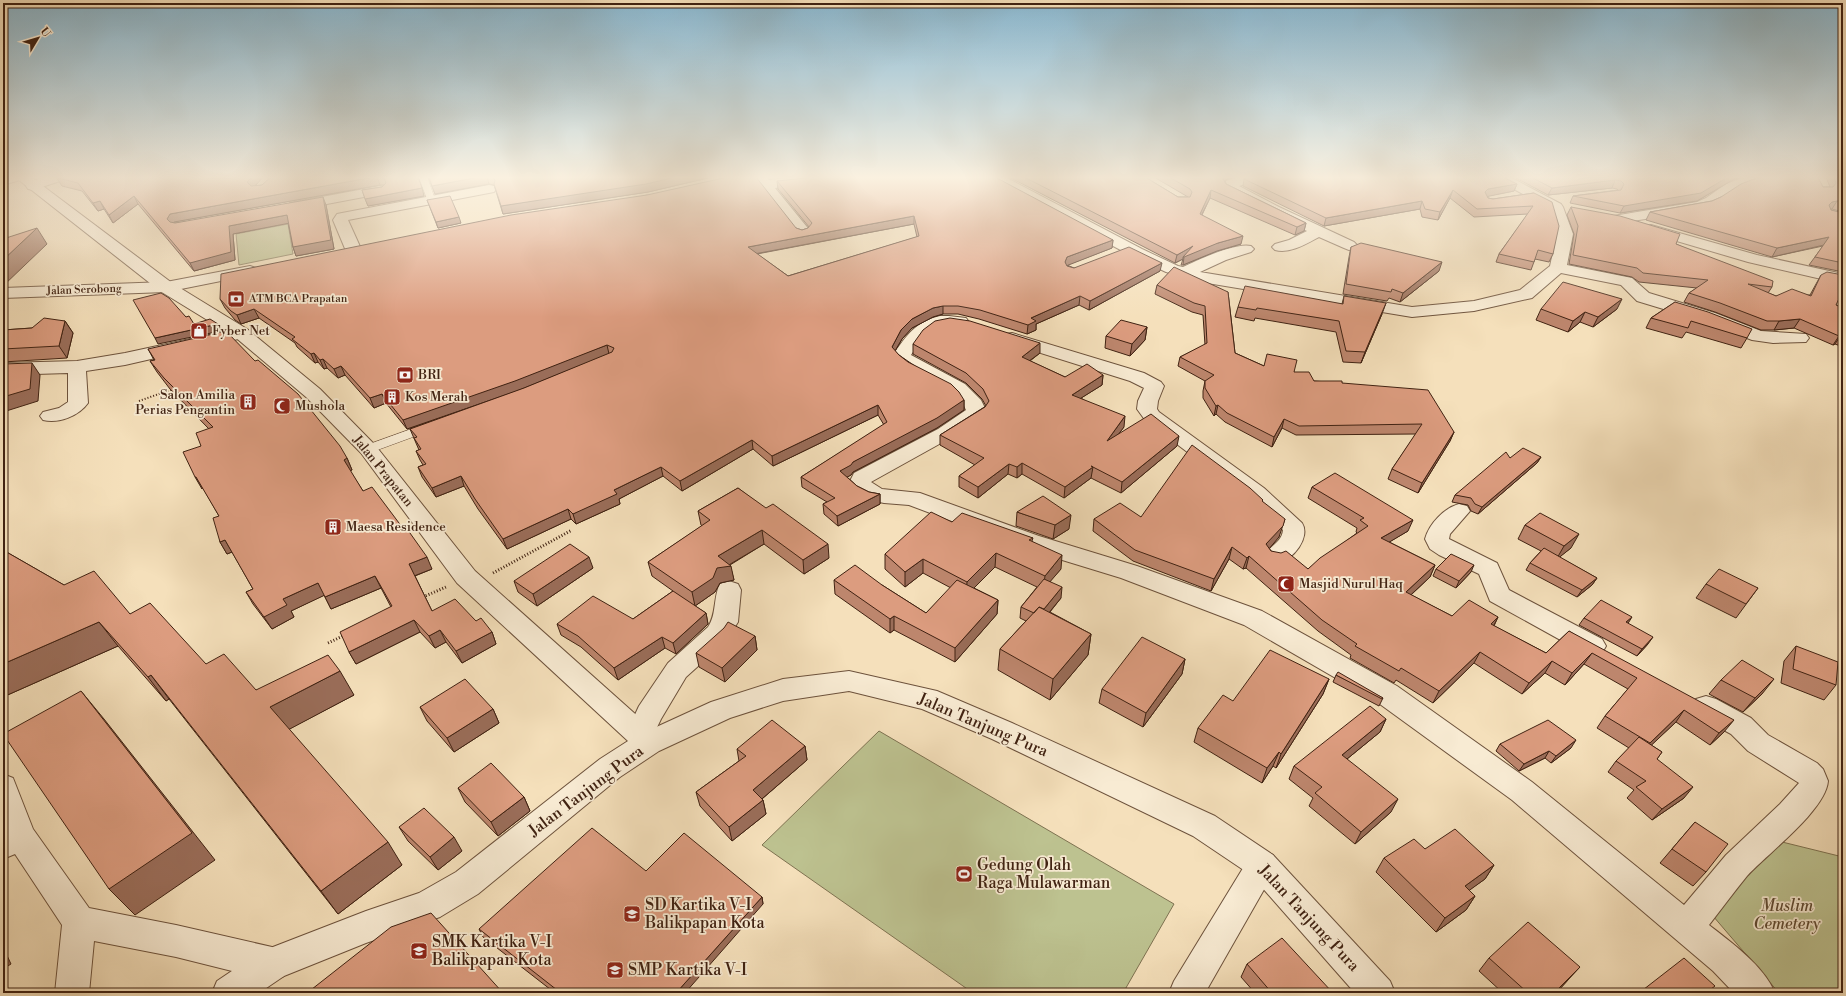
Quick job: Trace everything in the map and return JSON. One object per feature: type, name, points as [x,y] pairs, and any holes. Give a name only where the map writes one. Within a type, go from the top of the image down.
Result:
[{"type":"street","name":"Jalan Prapatan","points":[[83,223],[166,287],[241,333],[313,393],[368,449],[470,580],[645,738]]},
{"type":"street","points":[[338,254],[361,250],[342,223]]},
{"type":"street","points":[[796,223],[803,232]]},
{"type":"street","points":[[1083,223],[1172,269],[1224,281],[1412,312],[1474,306],[1526,294],[1558,268],[1565,234],[1562,223]]},
{"type":"street","points":[[1303,223],[1350,245]]},
{"type":"street","points":[[1631,223],[1754,259],[1843,279]]},
{"type":"street","points":[[1280,247],[1294,244],[1318,231]]},
{"type":"street","points":[[1109,256],[1130,248]]},
{"type":"street","points":[[1185,272],[1220,257],[1246,250]]},
{"type":"street","name":"Jalan Serobong","points":[[3,293],[166,287],[268,268]]},
{"type":"street","points":[[1558,268],[1626,281],[1631,284],[1635,291],[1643,297],[1710,317],[1758,336],[1773,338],[1800,338]]},
{"type":"street","points":[[1276,555],[1293,539],[1295,535],[1294,528],[1256,493],[1152,416],[1147,409],[1148,401],[1154,386],[1148,381],[987,329],[956,321],[928,325],[916,334],[902,355],[905,360],[954,385],[976,406],[977,412],[944,433],[862,478],[860,484],[864,488],[887,498],[902,496],[912,498],[1031,542],[1129,572],[1252,618],[1393,698],[1522,791],[1725,959],[1758,993]]},
{"type":"street","points":[[3,369],[77,367],[125,359],[241,333]]},
{"type":"street","points":[[50,416],[69,410],[75,407],[78,403],[77,367]]},
{"type":"street","points":[[1459,511],[1439,531],[1437,539],[1438,543],[1447,549],[1489,569],[1499,595],[1615,658]]},
{"type":"street","points":[[645,738],[650,714],[677,670],[717,634],[725,622],[729,590]]},
{"type":"street","name":"Jalan Tanjung Pura","points":[[229,993],[272,964],[366,927],[428,906],[460,887],[548,820],[645,738],[783,690],[849,681],[927,698],[1002,731],[1204,826],[1262,865],[1378,993]]},
{"type":"street","points":[[1684,696],[1741,726],[1758,743],[1807,772],[1813,778],[1814,783],[1811,790],[1798,805],[1737,865],[1687,927]]},
{"type":"street","points":[[3,787],[11,840],[79,922],[176,941],[272,964]]},
{"type":"street","points":[[1186,993],[1262,865]]},
{"type":"street","points":[[72,993],[79,922]]},
{"type":"lane","points":[[368,449],[441,423]]},
{"type":"path","points":[[139,401],[175,388]]},
{"type":"path","points":[[418,600],[470,580],[572,530]]},
{"type":"path","points":[[328,643],[349,633]]},
{"type":"green space","points":[[288,224],[293,254],[239,265],[236,234]]},
{"type":"green space","name":"Gedung Olah Raga Mulawarman","points":[[879,731],[1174,904],[1123,993],[973,993],[762,845]]},
{"type":"green space","name":"Muslim Cemetery","points":[[1774,840],[1843,857],[1843,993],[1779,993],[1713,916]]},
{"type":"building","points":[[157,223],[242,223],[229,226],[231,252],[190,263]]},
{"type":"building","points":[[289,223],[328,223],[331,240],[293,247]]},
{"type":"building","points":[[469,223],[792,223],[796,228],[802,230],[808,228],[812,223],[874,223],[748,247],[788,276],[919,236],[916,223],[1082,223],[1113,240],[1067,257],[1065,262],[1067,266],[1074,268],[1129,247],[1162,263],[1090,301],[1080,296],[1031,318],[1036,321],[1028,325],[980,310],[958,306],[933,308],[912,319],[901,330],[892,347],[908,362],[951,384],[964,400],[937,418],[853,462],[851,465],[840,471],[857,486],[869,492],[880,494],[837,516],[823,504],[835,498],[801,477],[887,422],[878,405],[772,456],[752,440],[680,481],[661,467],[614,490],[617,494],[573,514],[568,509],[503,539],[461,476],[432,488],[418,467],[426,464],[416,451],[421,449],[414,438],[417,437],[410,429],[524,388],[612,352],[614,348],[607,345],[515,381],[403,420],[382,394],[370,398],[341,366],[334,369],[323,359],[320,360],[314,353],[311,354],[292,339],[295,337],[254,309],[237,315],[231,311],[220,299],[221,274]]},
{"type":"building","points":[[1115,223],[1219,223],[1243,236],[1218,243],[1183,257],[1193,246],[1177,255]]},
{"type":"building","points":[[1289,223],[1305,223],[1297,227]]},
{"type":"building","points":[[1521,223],[1558,223],[1553,254],[1538,250],[1534,262],[1499,254]]},
{"type":"building","points":[[1577,223],[1645,223],[1680,234],[1676,244],[1773,281],[1772,287],[1748,284],[1776,296],[1792,289],[1811,296],[1821,275],[1827,272],[1843,275],[1843,290],[1836,305],[1843,308],[1843,336],[1839,336],[1800,319],[1767,321],[1689,293],[1708,280],[1643,273],[1637,268],[1573,255],[1578,226]]},
{"type":"building","points":[[1690,223],[1843,223],[1843,263],[1815,257],[1829,237],[1777,248]]},
{"type":"building","points":[[37,228],[3,260],[3,239]]},
{"type":"building","points":[[1361,243],[1442,262],[1403,293],[1392,289],[1391,292],[1346,284],[1351,247]]},
{"type":"building","points":[[1174,267],[1228,292],[1235,353],[1264,366],[1267,354],[1297,360],[1294,372],[1309,372],[1314,381],[1342,381],[1342,383],[1428,390],[1454,432],[1422,483],[1392,469],[1422,424],[1299,426],[1284,419],[1274,437],[1227,413],[1218,405],[1216,406],[1205,388],[1205,381],[1214,375],[1180,357],[1207,343],[1205,306],[1194,303],[1157,285]]},
{"type":"building","points":[[1563,282],[1622,299],[1598,317],[1585,312],[1573,321],[1541,309]]},
{"type":"building","points":[[1245,286],[1343,304],[1344,296],[1386,303],[1365,352],[1346,351],[1339,321],[1257,308],[1256,310],[1238,307]]},
{"type":"building","points":[[161,293],[169,298],[186,317],[189,316],[194,324],[210,319],[218,324],[155,338],[133,300]]},
{"type":"building","points":[[1675,302],[1708,312],[1752,329],[1747,338],[1691,321],[1688,328],[1651,318]]},
{"type":"building","points":[[44,318],[65,321],[59,346],[3,349],[3,330],[32,328]]},
{"type":"building","points":[[950,318],[970,321],[1040,343],[1022,357],[1065,377],[1087,364],[1103,375],[1072,395],[1125,416],[1107,441],[1151,414],[1179,436],[1122,482],[1093,467],[1065,487],[1022,463],[1017,467],[1009,464],[978,487],[959,476],[984,458],[940,435],[985,407],[989,401],[983,389],[966,373],[913,344],[923,330],[935,321]]},
{"type":"building","points":[[1121,320],[1147,327],[1132,344],[1106,336]]},
{"type":"building","points":[[226,331],[255,361],[258,360],[298,394],[340,446],[347,458],[344,460],[363,491],[372,487],[402,527],[405,526],[427,557],[409,564],[432,611],[455,599],[476,621],[481,618],[492,632],[456,651],[440,630],[429,636],[414,620],[349,652],[340,632],[392,606],[375,576],[325,597],[318,583],[283,599],[287,605],[264,617],[246,592],[253,589],[225,540],[220,542],[213,518],[219,516],[195,477],[183,452],[201,446],[196,433],[213,427],[164,378],[150,361],[155,360],[148,349]]},
{"type":"building","points":[[32,363],[30,389],[3,397],[3,364]]},
{"type":"building","points":[[1192,445],[1250,488],[1263,500],[1262,501],[1285,519],[1283,526],[1266,544],[1271,551],[1281,553],[1286,551],[1308,569],[1320,558],[1368,526],[1360,520],[1364,518],[1312,487],[1335,473],[1413,520],[1381,538],[1435,565],[1406,592],[1452,616],[1469,600],[1498,617],[1491,624],[1546,653],[1569,631],[1734,720],[1719,733],[1684,710],[1650,743],[1605,716],[1637,678],[1592,653],[1572,673],[1552,661],[1529,683],[1480,652],[1439,691],[1401,668],[1399,671],[1355,646],[1357,644],[1322,620],[1249,556],[1247,558],[1232,547],[1214,579],[1135,550],[1094,519],[1120,503],[1141,517]]},
{"type":"building","points":[[1523,448],[1541,457],[1482,507],[1475,504],[1471,498],[1455,495],[1506,452],[1510,458]]},
{"type":"building","points":[[738,488],[766,508],[773,504],[828,544],[803,560],[762,530],[718,556],[731,566],[717,568],[713,578],[692,592],[648,562],[710,520],[698,511]]},
{"type":"building","points":[[1043,496],[1071,515],[1055,525],[1017,512]]},
{"type":"building","points":[[931,512],[952,522],[962,513],[1033,538],[1029,540],[1062,555],[1045,576],[996,553],[967,582],[923,559],[905,572],[885,554]]},
{"type":"building","points":[[1540,513],[1579,534],[1564,546],[1525,525]]},
{"type":"building","points":[[570,544],[589,557],[533,594],[514,581]]},
{"type":"building","points":[[1544,548],[1597,578],[1582,590],[1530,563]]},
{"type":"building","points":[[3,550],[64,585],[94,571],[130,614],[150,603],[206,664],[224,654],[256,690],[328,655],[340,671],[270,707],[388,842],[321,891],[151,675],[148,677],[99,622],[3,664]]},
{"type":"building","points":[[1451,554],[1474,565],[1459,581],[1436,569]]},
{"type":"building","points":[[855,565],[882,585],[926,613],[957,580],[998,600],[955,648],[894,616],[890,619],[834,580]]},
{"type":"building","points":[[1719,569],[1758,588],[1746,604],[1706,584]]},
{"type":"building","points":[[1044,579],[1062,587],[1044,609],[1039,607],[1034,613],[1021,607]]},
{"type":"building","points":[[673,591],[706,613],[673,643],[662,637],[614,668],[578,636],[557,624],[593,596],[633,619]]},
{"type":"building","points":[[1601,600],[1632,617],[1626,622],[1653,637],[1642,649],[1584,618]]},
{"type":"building","points":[[1039,607],[1091,634],[1053,679],[1000,649]]},
{"type":"building","points":[[728,622],[755,636],[722,668],[696,653],[724,628]]},
{"type":"building","points":[[1142,637],[1185,659],[1146,713],[1102,689]]},
{"type":"building","points":[[1796,646],[1838,662],[1836,685],[1793,669]]},
{"type":"building","points":[[1270,650],[1329,679],[1281,754],[1279,752],[1267,768],[1198,728],[1223,695],[1233,701]]},
{"type":"building","points":[[1742,660],[1774,679],[1755,698],[1721,680]]},
{"type":"building","points":[[1338,672],[1383,698],[1382,699],[1336,675]]},
{"type":"building","points":[[465,679],[493,709],[447,738],[420,707]]},
{"type":"building","points":[[81,691],[192,833],[109,889],[3,734]]},
{"type":"building","points":[[1370,706],[1386,719],[1342,755],[1398,799],[1361,832],[1315,793],[1322,787],[1294,766]]},
{"type":"building","points":[[772,720],[805,746],[753,790],[763,800],[729,827],[696,792],[746,756],[737,749]]},
{"type":"building","points":[[1548,720],[1576,740],[1556,756],[1549,751],[1524,764],[1500,744]]},
{"type":"building","points":[[1639,737],[1662,752],[1657,759],[1693,787],[1662,809],[1636,787],[1646,781],[1616,761]]},
{"type":"building","points":[[491,763],[524,797],[491,822],[458,788]]},
{"type":"building","points":[[424,808],[454,837],[430,857],[399,827]]},
{"type":"building","points":[[1695,822],[1728,844],[1706,872],[1672,849]]},
{"type":"building","name":"SD Kartika V-I Balikpapan Kota","points":[[592,828],[646,871],[684,833],[762,897],[676,993],[554,993],[557,990],[479,929]]},
{"type":"building","points":[[1455,829],[1494,865],[1465,886],[1475,896],[1445,918],[1384,858],[1414,839],[1425,849]]},
{"type":"building","name":"SMK Kartika V-I Balikpapan Kota","points":[[431,913],[503,993],[307,993],[391,927]]},
{"type":"building","points":[[1528,922],[1580,967],[1554,993],[1528,993],[1489,958]]},
{"type":"building","points":[[1282,938],[1333,993],[1272,993],[1247,964]]},
{"type":"building","points":[[1684,958],[1715,986],[1706,993],[1639,993]]},
{"type":"place","name":"ATM BCA Prapatan","points":[[236,299]]},
{"type":"place","name":"Fyber Net","points":[[199,331]]},
{"type":"place","name":"BRI","points":[[405,375]]},
{"type":"place","name":"Kos Merah","points":[[392,397]]},
{"type":"place","name":"Salon Amilia Perias Pengantin","points":[[248,402]]},
{"type":"place","name":"Mushola","points":[[282,406]]},
{"type":"place","name":"Maesa Residence","points":[[333,527]]},
{"type":"place","name":"Masjid Nurul Haq","points":[[1286,584]]},
{"type":"place","name":"Gedung Olah Raga Mulawarman","points":[[964,874]]},
{"type":"place","name":"SD Kartika V-I Balikpapan Kota","points":[[632,914]]},
{"type":"place","name":"SMK Kartika V-I Balikpapan Kota","points":[[419,951]]},
{"type":"place","name":"SMP Kartika V-I","points":[[615,970]]}]
